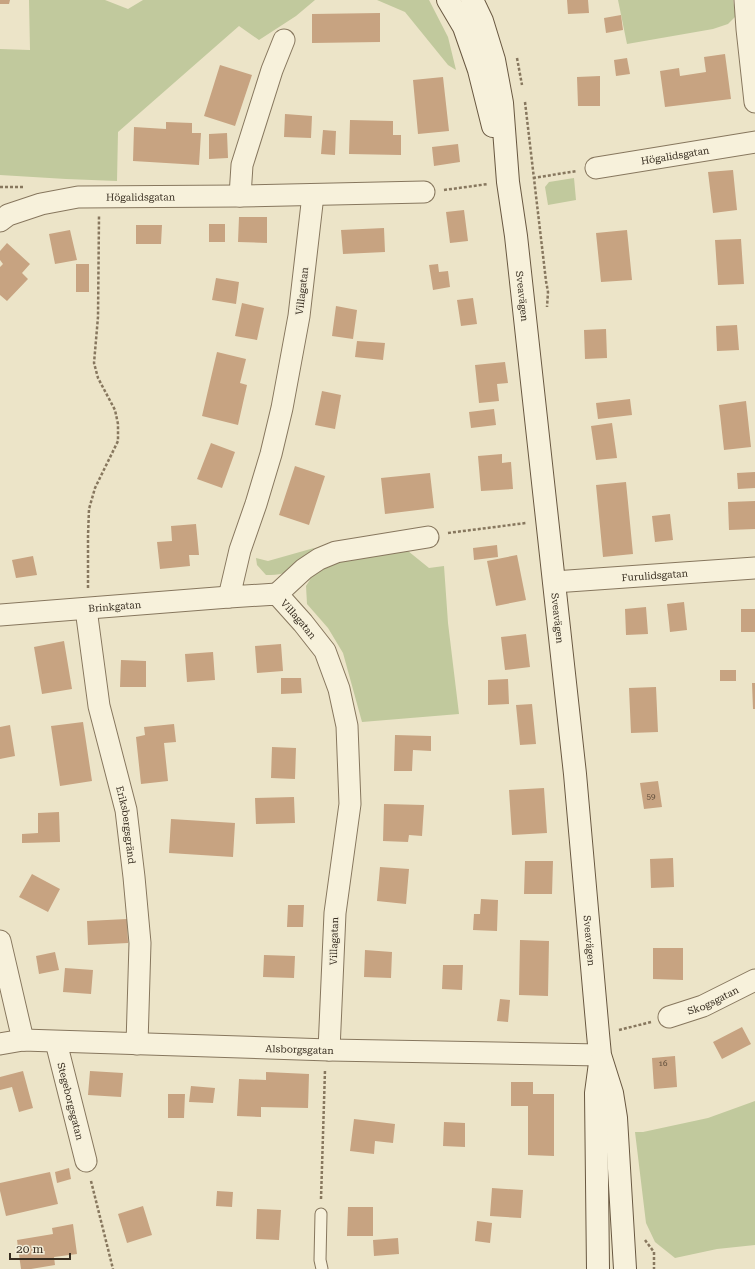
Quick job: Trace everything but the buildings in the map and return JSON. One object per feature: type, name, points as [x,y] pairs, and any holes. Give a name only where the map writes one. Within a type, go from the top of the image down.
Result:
[{"type":"main road","name":"Sveavägen","points":[[448,0],[464,27],[479,70],[508,182]]},
{"type":"main road","name":"Sveavägen","points":[[472,0],[482,21],[494,60],[502,103],[508,182],[516,236],[575,774],[600,1055],[596,1093],[598,1269]]},
{"type":"main road","name":"Sveavägen","points":[[600,1055],[612,1093],[616,1118],[625,1269]]},
{"type":"street","points":[[745,0],[746,29],[755,102]]},
{"type":"street","points":[[240,196],[242,165],[272,70],[284,40]]},
{"type":"street","name":"Högalidsgatan","points":[[596,168],[755,142]]},
{"type":"street","name":"Högalidsgatan","points":[[0,221],[8,215],[41,204],[78,197],[313,195],[424,192]]},
{"type":"street","name":"Villagatan","points":[[313,195],[299,316],[285,393],[271,454],[240,550],[229,597],[277,594],[303,623],[325,651],[338,689],[347,726],[350,804],[335,913],[327,1050]]},
{"type":"street","points":[[277,594],[304,569],[319,559],[336,552],[428,537]]},
{"type":"street","name":"Furulidsgatan","points":[[554,582],[755,568]]},
{"type":"street","name":"Brinkgatan","points":[[0,615],[229,597]]},
{"type":"street","name":"Eriksbergsgränd","points":[[88,609],[99,706],[126,810],[134,878],[140,943],[137,1044]]},
{"type":"street","points":[[0,942],[23,1040]]},
{"type":"street","name":"Skogsgatan","points":[[669,1017],[703,1006],[755,980]]},
{"type":"street","name":"Alsborgsgatan","points":[[0,1044],[23,1040],[327,1050],[600,1055]]},
{"type":"street","name":"Stegeborgsgatan","points":[[56,1042],[86,1161]]},
{"type":"lane","points":[[321,1214],[320,1260],[322,1269]]},
{"type":"path","points":[[88,609],[89,509],[95,488],[118,441],[118,424],[115,410],[98,378],[94,363],[98,317],[100,197]]},
{"type":"path","points":[[428,537],[461,530],[547,520]]},
{"type":"path","points":[[616,1031],[669,1017]]},
{"type":"path","points":[[321,1214],[327,1050]]},
{"type":"path","points":[[86,1161],[113,1269]]},
{"type":"green space","points":[[29,0],[105,0],[128,9],[143,0],[315,0],[296,16],[259,40],[239,26],[118,132],[117,181],[0,175],[0,49],[30,50]]},
{"type":"green space","points":[[377,0],[429,0],[448,37],[456,70],[448,65],[405,12]]},
{"type":"green space","points":[[618,0],[733,0],[736,16],[728,24],[713,29],[627,44]]},
{"type":"green space","points":[[574,178],[576,200],[548,205],[545,187],[549,182]]},
{"type":"green space","points":[[314,548],[303,561],[289,572],[266,575],[257,565],[256,558],[268,561]]},
{"type":"green space","points":[[408,551],[429,568],[444,566],[448,623],[459,714],[362,722],[343,653],[328,628],[307,604],[306,586],[316,570],[337,561]]},
{"type":"green space","points":[[755,1101],[755,1245],[717,1249],[675,1258],[655,1242],[646,1223],[635,1132],[643,1132],[708,1118]]}]
